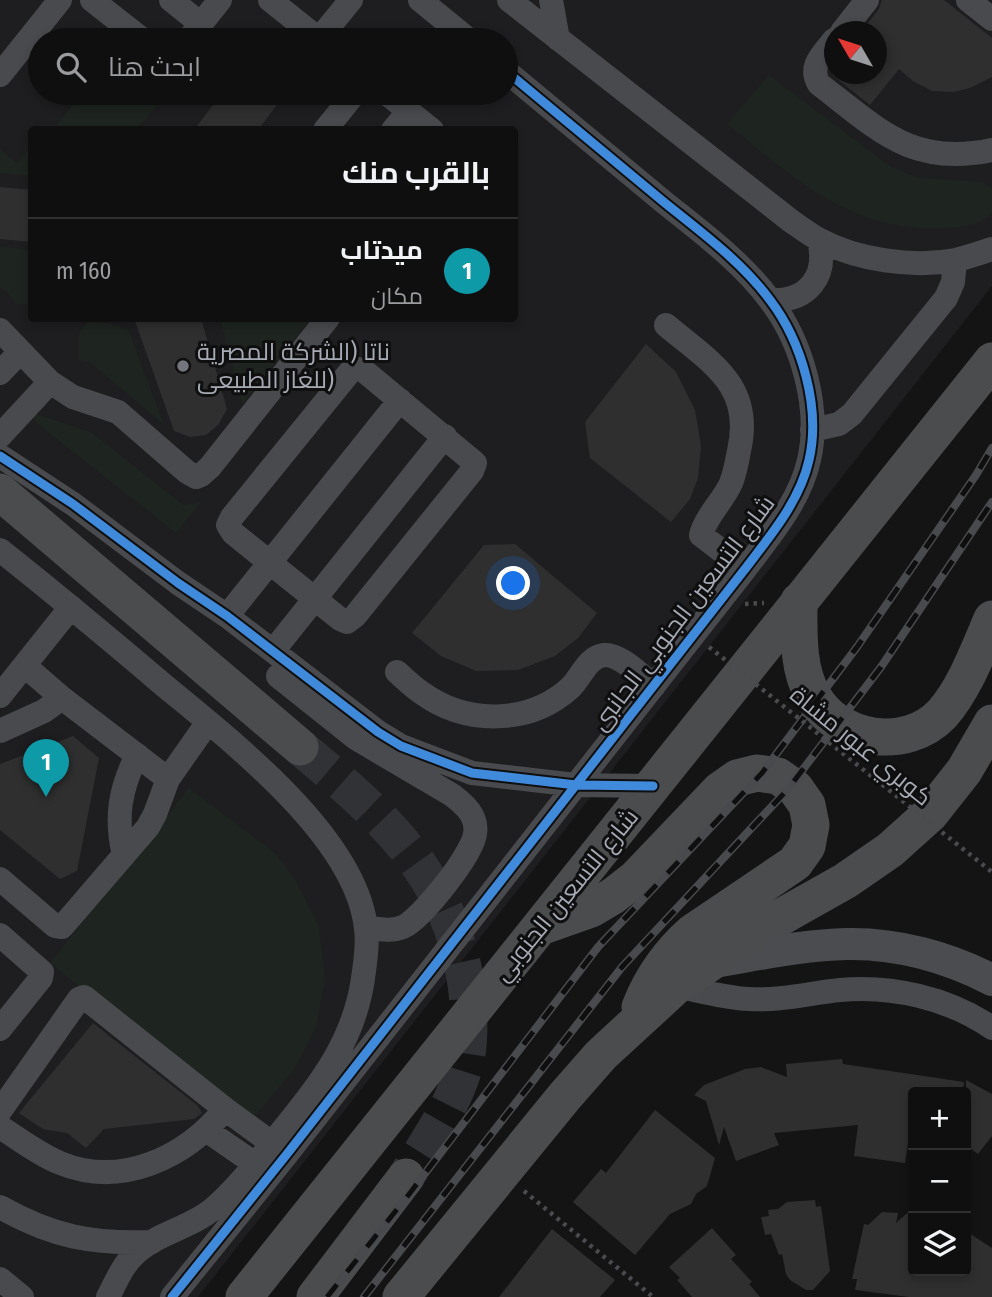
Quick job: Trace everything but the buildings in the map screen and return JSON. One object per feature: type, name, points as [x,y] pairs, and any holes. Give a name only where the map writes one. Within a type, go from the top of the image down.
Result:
[{"type":"highway","name":"شارع التسعين الجنوبي","points":[[244,1297],[992,361]]},
{"type":"highway","points":[[0,492],[300,747]]},
{"type":"highway","points":[[799,601],[804,674],[813,697],[832,719],[854,732],[881,738],[911,735],[941,715],[966,677],[992,619]]},
{"type":"highway","points":[[401,1297],[583,1075],[636,1022],[676,986],[760,929],[845,881],[890,850],[930,814],[964,771],[992,723]]},
{"type":"highway","points":[[540,927],[591,909],[613,896],[636,878],[720,790],[737,778],[757,773],[778,776],[795,788],[807,805],[811,825],[807,846],[795,863],[693,932],[680,944],[657,972],[641,1004],[636,1022]]},
{"type":"highway","points":[[315,1297],[406,1177]]},
{"type":"main road","points":[[712,962],[847,944],[892,947],[938,957],[992,981]]},
{"type":"street","points":[[38,28],[61,0]]},
{"type":"street","points":[[92,0],[128,28]]},
{"type":"street","points":[[171,0],[192,28]]},
{"type":"street","points":[[198,28],[220,0]]},
{"type":"street","points":[[270,0],[299,9],[312,28]]},
{"type":"street","points":[[329,28],[351,0]]},
{"type":"street","points":[[420,0],[454,28]]},
{"type":"street","points":[[509,0],[791,221],[819,240],[886,260],[920,262],[955,260],[992,249]]},
{"type":"street","points":[[551,0],[558,39]]},
{"type":"street","points":[[851,21],[867,0]]},
{"type":"street","points":[[968,0],[992,19]]},
{"type":"street","points":[[0,75],[28,41]]},
{"type":"street","points":[[824,53],[814,72],[819,84],[886,135],[905,146],[950,155],[992,150]]},
{"type":"street","name":"شارع التسعين الجنوبي الجانبى","points":[[280,1149],[576,785],[745,569],[792,502],[810,459],[812,430],[807,383],[786,326],[770,300],[755,282],[697,229],[518,81]]},
{"type":"street","points":[[328,126],[345,105]]},
{"type":"street","points":[[401,120],[420,126]]},
{"type":"street","points":[[770,300],[793,298],[812,284],[822,263],[819,240]]},
{"type":"street","points":[[812,430],[839,424],[852,415],[946,298],[953,282],[955,260]]},
{"type":"street","points":[[0,330],[50,382],[73,397],[118,412],[196,477],[210,467],[325,322]]},
{"type":"street","points":[[666,325],[718,368],[734,387],[743,409],[744,432],[731,481],[701,535],[745,569]]},
{"type":"street","points":[[0,373],[20,352]]},
{"type":"street","points":[[353,368],[363,370],[400,400],[475,463],[472,471],[351,620],[344,622],[229,529],[228,525],[353,368]]},
{"type":"street","points":[[0,436],[50,382]]},
{"type":"street","points":[[227,617],[400,400]]},
{"type":"street","points":[[273,651],[445,436]]},
{"type":"street","points":[[0,456],[73,504],[378,732],[401,746],[472,772],[576,785],[653,786]]},
{"type":"street","points":[[0,550],[271,777],[308,816],[334,852],[356,891],[366,927],[362,986],[355,1017],[344,1046],[280,1149],[172,1297]]},
{"type":"street","points":[[178,583],[193,604],[217,627],[330,717],[384,757],[452,795],[466,805],[473,816],[476,833],[467,855],[420,915],[405,926],[390,931],[366,927]]},
{"type":"street","points":[[0,696],[71,607]]},
{"type":"street","points":[[397,672],[424,695],[483,718],[506,718],[554,701],[572,686],[592,661],[606,655],[616,658],[654,685]]},
{"type":"street","points":[[25,666],[62,698],[168,779]]},
{"type":"street","points":[[0,731],[44,711],[62,698]]},
{"type":"street","points":[[0,879],[59,928],[64,925],[152,820],[168,779],[208,722]]},
{"type":"street","points":[[124,855],[118,814],[128,774],[137,755]]},
{"type":"street","points":[[0,935],[43,972],[0,1029]]},
{"type":"street","points":[[676,986],[750,999],[775,999],[842,990],[896,991],[943,1004],[992,1028]]},
{"type":"street","points":[[0,1111],[82,996],[280,1149]]},
{"type":"street","points":[[0,1127],[58,1162],[78,1169],[112,1173],[143,1168],[175,1153],[206,1130],[225,1109]]},
{"type":"street","points":[[206,1130],[255,1164]]},
{"type":"street","points":[[108,1297],[124,1266],[136,1252],[199,1219],[214,1208],[255,1164],[280,1149]]},
{"type":"street","points":[[0,1206],[52,1232],[86,1241],[152,1242]]},
{"type":"street","points":[[0,1279],[22,1297]]},
{"type":"path","points":[[502,1172],[653,1297]]},
{"type":"shaded area","points":[[0,0],[992,0],[992,286],[198,1297],[0,1297]]},
{"type":"shaded area","points":[[769,75],[891,167],[919,178],[983,182],[992,188],[992,213],[975,224],[963,227],[910,227],[880,221],[825,198],[800,182],[727,124]]},
{"type":"shaded area","points":[[73,105],[157,105],[140,126],[56,126]]},
{"type":"shaded area","points":[[0,149],[17,163],[28,150],[28,176],[0,173]]},
{"type":"shaded area","points":[[0,246],[28,251],[28,304],[16,304],[0,287]]},
{"type":"shaded area","points":[[87,322],[101,322],[128,329],[164,425],[90,362],[79,360],[79,332]]},
{"type":"shaded area","points":[[221,322],[309,322],[242,404]]},
{"type":"shaded area","points":[[33,413],[91,432],[183,505],[201,502],[176,533],[34,421]]},
{"type":"shaded area","points":[[189,788],[275,853],[295,879],[319,926],[325,979],[316,1027],[295,1068],[251,1121],[50,963]]},
{"type":"tunnel","points":[[300,747],[358,797],[407,849],[428,878],[444,909],[457,944],[468,1003],[467,1055],[447,1108],[406,1177]]},
{"type":"railway","points":[[327,1297],[598,947],[762,773],[857,647],[992,448]]},
{"type":"railway","points":[[364,1297],[622,967],[788,789],[881,667],[992,502]]},
{"type":"cycle path","points":[[172,1297],[764,544],[783,518],[805,475],[812,440],[806,376],[791,335],[770,300],[747,273],[720,248],[518,81]]},
{"type":"cycle path","points":[[0,456],[73,504],[178,583],[227,616],[378,732],[401,746],[472,773],[576,785],[653,786]]},
{"type":"place","name":"ناتا (الشركة المصرية للغاز الطبيعى)","points":[[183,366]]},
{"type":"place","name":"ميدتاب","points":[[46,797]]}]
